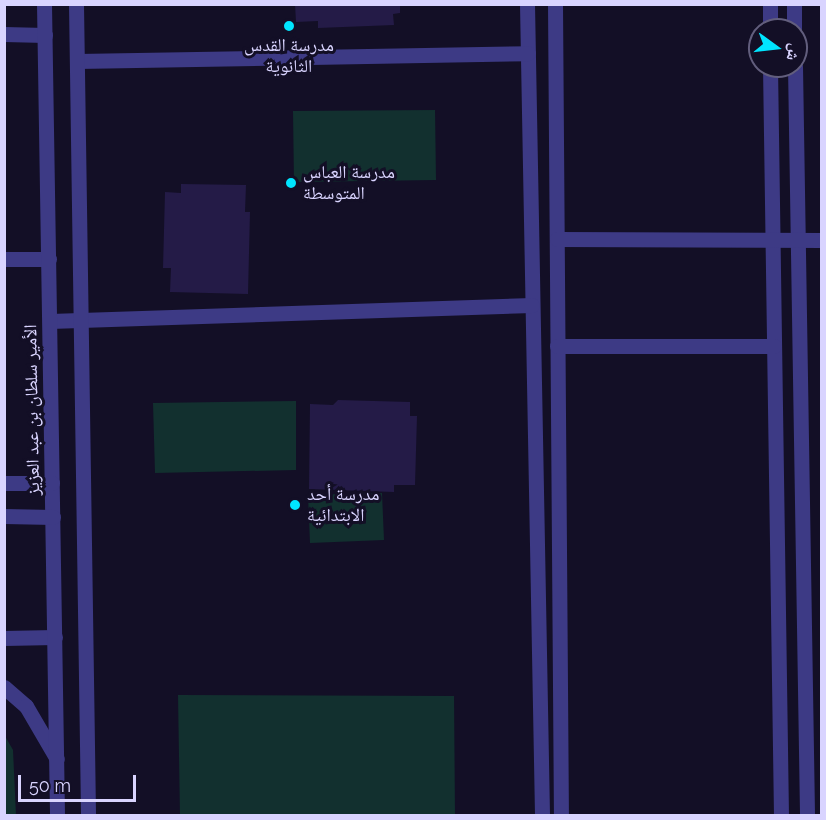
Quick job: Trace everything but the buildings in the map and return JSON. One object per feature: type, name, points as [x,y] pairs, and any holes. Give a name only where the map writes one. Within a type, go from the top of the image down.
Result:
[{"type":"street","name":"الأمير سلطان بن عبد العزيز","points":[[44,4],[57,816]]},
{"type":"street","points":[[76,4],[88,816]]},
{"type":"street","points":[[527,4],[542,816]]},
{"type":"street","points":[[555,4],[561,816]]},
{"type":"street","points":[[4,34],[45,34]]},
{"type":"street","points":[[76,61],[528,53]]},
{"type":"street","points":[[770,78],[781,816]]},
{"type":"street","points":[[795,78],[807,816]]},
{"type":"street","points":[[556,239],[822,240]]},
{"type":"street","points":[[4,259],[49,259]]},
{"type":"street","points":[[50,321],[532,305]]},
{"type":"street","points":[[557,346],[774,346]]},
{"type":"street","points":[[4,483],[52,483]]},
{"type":"street","points":[[4,516],[53,517]]},
{"type":"street","points":[[4,638],[55,637]]},
{"type":"street","points":[[4,687],[26,706],[57,759]]},
{"type":"green space","points":[[435,110],[436,180],[294,182],[293,111]]},
{"type":"green space","points":[[296,401],[296,470],[155,473],[153,403]]},
{"type":"green space","points":[[382,493],[384,540],[310,543],[308,495]]},
{"type":"green space","points":[[178,695],[454,696],[455,815],[180,815]]},
{"type":"green space","points":[[5,736],[13,750],[16,815],[5,815]]},
{"type":"place","name":"مدرسة القدس الثانوية","points":[[289,26]]},
{"type":"place","name":"مدرسة العباس المتوسطة","points":[[291,183]]},
{"type":"place","name":"مدرسة أحد الابتدائية","points":[[295,505]]}]
